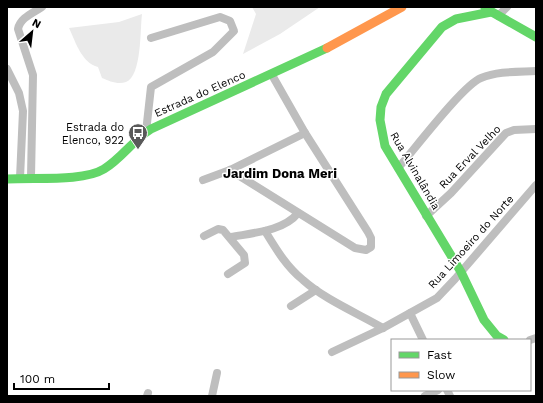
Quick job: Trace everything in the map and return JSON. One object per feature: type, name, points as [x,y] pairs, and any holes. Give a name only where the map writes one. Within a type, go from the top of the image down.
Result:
[{"type":"street","points":[[31,177],[32,75],[18,29],[18,24],[42,7]]},
{"type":"street","name":"Estrada do Elenco","points":[[7,179],[89,176],[102,170],[131,143],[146,132],[272,75],[353,35],[402,7]]},
{"type":"street","points":[[491,11],[507,7]]},
{"type":"street","points":[[491,11],[536,37]]},
{"type":"street","name":"Rua Alvinalândia","points":[[491,11],[456,19],[442,27],[386,94],[380,106],[378,119],[380,132],[385,146],[426,216],[462,272],[469,291],[485,322],[493,332],[503,339]]},
{"type":"street","points":[[146,132],[151,87],[213,52],[234,31],[230,21],[220,17],[151,38]]},
{"type":"street","points":[[7,69],[19,93],[22,111],[20,178]]},
{"type":"street","points":[[398,168],[475,81],[500,73],[536,71]]},
{"type":"street","points":[[230,170],[355,248],[364,250],[370,249],[372,245],[368,232],[305,133],[272,75]]},
{"type":"street","name":"Rua Erval Velho","points":[[426,216],[452,192],[506,133],[514,130],[536,129]]},
{"type":"street","points":[[203,180],[230,170],[305,133]]},
{"type":"street","name":"Rua Limoeiro do Norte","points":[[332,352],[383,328],[437,298],[462,272],[536,185]]},
{"type":"street","points":[[231,237],[265,231],[292,220],[298,213]]},
{"type":"street","points":[[204,236],[221,229],[226,231],[244,256],[246,261],[243,265],[228,274]]},
{"type":"street","points":[[265,231],[280,256],[292,271],[316,290],[383,328]]},
{"type":"street","points":[[291,306],[316,290]]},
{"type":"street","points":[[410,313],[423,339]]},
{"type":"street","points":[[212,396],[217,373]]},
{"type":"street","points":[[425,396],[436,391]]},
{"type":"shaded area","points":[[252,7],[320,7],[280,34],[243,54],[256,14]]},
{"type":"shaded area","points":[[142,14],[138,62],[131,78],[126,82],[120,83],[102,78],[98,67],[92,65],[80,52],[69,28],[119,22]]},
{"type":"traffic: fast","points":[[485,8],[536,37]]},
{"type":"traffic: fast","points":[[491,12],[456,19],[442,27],[386,94],[381,107],[380,120],[385,146],[461,272],[484,320],[497,336],[502,339]]},
{"type":"traffic: fast","points":[[7,179],[58,178],[84,176],[95,173],[110,165],[151,129],[327,48]]},
{"type":"traffic: slow","points":[[327,48],[402,7]]},
{"type":"place","name":"Estrada do Elenco, 922","points":[[138,150]]},
{"type":"district","name":"Jardim Dona Meri","points":[[280,173]]}]
